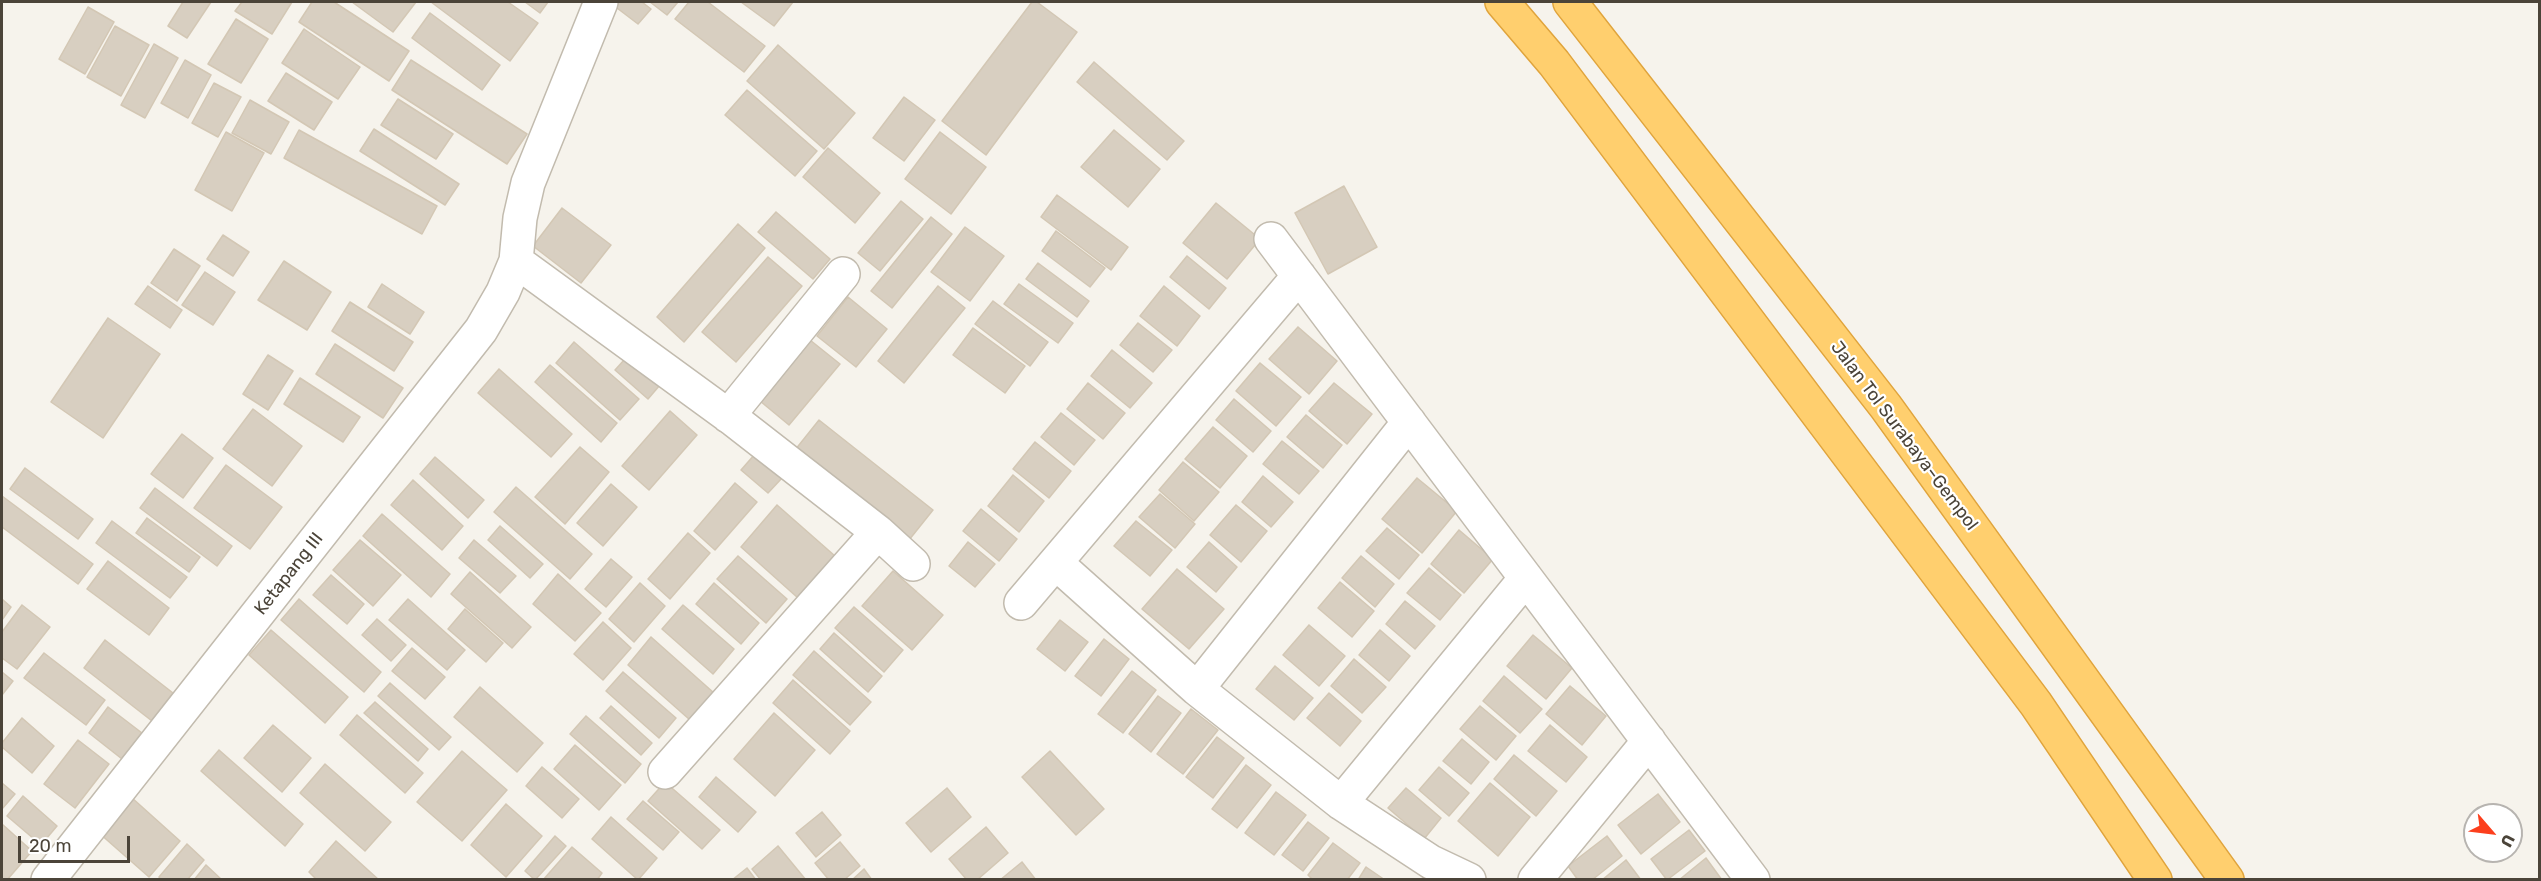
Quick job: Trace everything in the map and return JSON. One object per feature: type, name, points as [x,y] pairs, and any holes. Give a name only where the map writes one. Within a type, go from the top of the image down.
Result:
[{"type":"highway","points":[[1502,2],[1554,63],[2036,704],[2155,879]]},
{"type":"highway","name":"Jalan Tol Surabaya–Gempol","points":[[1570,2],[1886,407],[2227,879]]},
{"type":"street","name":"Ketapang III","points":[[48,879],[481,330],[503,292],[516,261],[520,218],[528,183],[601,2]]},
{"type":"street","points":[[1272,239],[1753,879]]},
{"type":"street","points":[[516,261],[728,416],[878,532],[914,564]]},
{"type":"street","points":[[728,416],[843,274]]},
{"type":"street","points":[[1022,603],[1299,276]]},
{"type":"street","points":[[1197,689],[1409,422]]},
{"type":"street","points":[[664,772],[878,532]]},
{"type":"street","points":[[1056,563],[1197,689],[1341,803],[1431,862],[1469,879]]},
{"type":"street","points":[[1341,803],[1526,578]]},
{"type":"street","points":[[1535,879],[1649,741]]},
{"type":"building","points":[[183,2],[211,2],[187,38],[168,26]]},
{"type":"building","points":[[242,2],[292,2],[272,34],[235,11]]},
{"type":"building","points":[[312,2],[334,2],[409,51],[389,81],[299,22]]},
{"type":"building","points":[[352,2],[416,2],[393,32]]},
{"type":"building","points":[[431,2],[508,2],[538,23],[510,61]]},
{"type":"building","points":[[525,2],[548,2],[540,13]]},
{"type":"building","points":[[616,2],[642,2],[651,9],[638,24],[613,5]]},
{"type":"building","points":[[650,2],[678,2],[667,15]]},
{"type":"building","points":[[689,2],[708,2],[765,46],[744,72],[675,19]]},
{"type":"building","points":[[741,2],[793,2],[774,26]]},
{"type":"building","points":[[1032,2],[1037,2],[1077,32],[986,155],[942,121]]},
{"type":"building","points":[[88,7],[114,22],[85,74],[59,59]]},
{"type":"building","points":[[430,13],[500,65],[482,90],[412,38]]},
{"type":"building","points":[[236,19],[268,39],[241,83],[208,64]]},
{"type":"building","points":[[115,26],[149,45],[121,96],[87,77]]},
{"type":"building","points":[[304,29],[360,67],[338,99],[282,63]]},
{"type":"building","points":[[154,44],[178,58],[145,118],[121,105]]},
{"type":"building","points":[[778,45],[855,113],[824,149],[747,81]]},
{"type":"building","points":[[185,60],[211,75],[188,118],[161,103]]},
{"type":"building","points":[[411,60],[527,134],[507,164],[392,90]]},
{"type":"building","points":[[1094,62],[1184,141],[1167,160],[1077,82]]},
{"type":"building","points":[[286,73],[332,102],[314,130],[268,101]]},
{"type":"building","points":[[214,83],[241,97],[218,137],[192,123]]},
{"type":"building","points":[[747,90],[817,151],[795,176],[725,115]]},
{"type":"building","points":[[904,97],[935,120],[904,161],[873,138]]},
{"type":"building","points":[[398,99],[453,134],[436,159],[381,125]]},
{"type":"building","points":[[250,100],[289,122],[271,154],[232,133]]},
{"type":"building","points":[[374,129],[459,184],[445,205],[360,151]]},
{"type":"building","points":[[299,130],[437,206],[422,234],[284,158]]},
{"type":"building","points":[[1114,130],[1160,169],[1128,207],[1081,167]]},
{"type":"building","points":[[226,132],[264,153],[232,211],[195,190]]},
{"type":"building","points":[[940,132],[986,167],[951,214],[905,179]]},
{"type":"building","points":[[828,148],[880,193],[855,223],[803,177]]},
{"type":"building","points":[[1344,186],[1377,247],[1328,274],[1295,213]]},
{"type":"building","points":[[1057,195],[1128,247],[1111,270],[1041,217]]},
{"type":"building","points":[[901,201],[923,219],[880,271],[858,253]]},
{"type":"building","points":[[1216,203],[1260,239],[1227,279],[1183,243]]},
{"type":"building","points":[[562,208],[611,245],[581,283],[533,246]]},
{"type":"building","points":[[776,212],[830,259],[813,279],[758,232]]},
{"type":"building","points":[[931,217],[952,234],[892,308],[871,291]]},
{"type":"building","points":[[738,224],[765,248],[684,342],[657,317]]},
{"type":"building","points":[[965,227],[1004,256],[970,301],[931,272]]},
{"type":"building","points":[[1056,231],[1105,268],[1090,287],[1042,251]]},
{"type":"building","points":[[223,235],[249,252],[233,276],[207,259]]},
{"type":"building","points":[[174,249],[200,266],[177,301],[151,283]]},
{"type":"building","points":[[1187,256],[1226,288],[1209,309],[1170,277]]},
{"type":"building","points":[[768,257],[802,286],[736,362],[702,332]]},
{"type":"building","points":[[284,261],[331,292],[307,330],[258,300]]},
{"type":"building","points":[[1038,263],[1089,301],[1077,317],[1026,279]]},
{"type":"building","points":[[205,272],[235,292],[213,325],[182,305]]},
{"type":"building","points":[[382,284],[424,312],[410,334],[368,307]]},
{"type":"building","points":[[1019,284],[1073,323],[1058,343],[1004,304]]},
{"type":"building","points":[[148,286],[182,310],[170,328],[135,304]]},
{"type":"building","points":[[938,286],[965,308],[904,383],[878,361]]},
{"type":"building","points":[[1164,286],[1200,316],[1177,346],[1140,316]]},
{"type":"building","points":[[848,297],[887,329],[856,367],[817,336]]},
{"type":"building","points":[[993,301],[1048,342],[1030,366],[975,324]]},
{"type":"building","points":[[350,302],[413,342],[394,371],[332,331]]},
{"type":"building","points":[[108,318],[160,354],[103,438],[51,402]]},
{"type":"building","points":[[1138,323],[1172,350],[1153,372],[1120,345]]},
{"type":"building","points":[[1298,327],[1337,361],[1309,394],[1269,359]]},
{"type":"building","points":[[973,328],[1025,366],[1005,393],[953,355]]},
{"type":"building","points":[[810,340],[840,364],[789,425],[760,401]]},
{"type":"building","points":[[574,342],[639,399],[620,420],[556,363]]},
{"type":"building","points":[[335,344],[403,388],[383,418],[316,374]]},
{"type":"building","points":[[634,349],[666,378],[648,399],[615,370]]},
{"type":"building","points":[[1112,350],[1152,383],[1130,408],[1091,376]]},
{"type":"building","points":[[268,355],[293,371],[268,410],[243,394]]},
{"type":"building","points":[[1260,363],[1301,397],[1276,426],[1236,391]]},
{"type":"building","points":[[550,365],[617,423],[601,442],[535,382]]},
{"type":"building","points":[[499,369],[572,434],[551,457],[478,393]]},
{"type":"building","points":[[300,378],[360,417],[343,442],[284,404]]},
{"type":"building","points":[[1088,383],[1125,413],[1103,439],[1067,409]]},
{"type":"building","points":[[1334,383],[1372,414],[1347,444],[1309,411]]},
{"type":"building","points":[[1234,399],[1271,431],[1253,452],[1216,420]]},
{"type":"building","points":[[253,409],[302,446],[272,486],[223,449]]},
{"type":"building","points":[[670,411],[697,435],[649,490],[622,466]]},
{"type":"building","points":[[1061,413],[1095,440],[1074,465],[1041,437]]},
{"type":"building","points":[[1306,415],[1342,445],[1323,468],[1287,437]]},
{"type":"building","points":[[819,420],[933,510],[909,540],[795,450]]},
{"type":"building","points":[[1213,427],[1247,456],[1220,488],[1185,459]]},
{"type":"building","points":[[182,434],[213,458],[183,498],[151,474]]},
{"type":"building","points":[[1282,441],[1319,471],[1299,494],[1263,464]]},
{"type":"building","points":[[1035,442],[1071,471],[1049,498],[1013,469]]},
{"type":"building","points":[[580,447],[609,472],[565,524],[535,497]]},
{"type":"building","points":[[755,454],[783,477],[768,493],[741,470]]},
{"type":"building","points":[[435,457],[484,500],[468,518],[420,474]]},
{"type":"building","points":[[1183,462],[1219,492],[1194,521],[1159,490]]},
{"type":"building","points":[[226,465],[282,507],[250,549],[194,508]]},
{"type":"building","points":[[25,468],[93,519],[78,539],[10,489]]},
{"type":"building","points":[[1013,475],[1044,501],[1019,532],[988,506]]},
{"type":"building","points":[[1263,476],[1293,502],[1271,527],[1242,502]]},
{"type":"building","points":[[1417,478],[1457,511],[1422,553],[1382,519]]},
{"type":"building","points":[[413,480],[463,526],[442,550],[391,505]]},
{"type":"building","points":[[735,483],[757,502],[715,550],[694,531]]},
{"type":"building","points":[[611,484],[637,507],[603,546],[577,523]]},
{"type":"building","points":[[516,487],[592,554],[570,579],[494,512]]},
{"type":"building","points":[[155,488],[232,546],[217,566],[140,508]]},
{"type":"building","points":[[1160,494],[1195,524],[1175,548],[1139,517]]},
{"type":"building","points":[[2,496],[93,564],[78,584],[2,527]]},
{"type":"building","points":[[777,505],[835,556],[798,598],[741,547]]},
{"type":"building","points":[[1236,505],[1267,531],[1241,562],[1210,535]]},
{"type":"building","points":[[981,509],[1017,539],[999,561],[963,531]]},
{"type":"building","points":[[382,514],[450,574],[431,597],[363,536]]},
{"type":"building","points":[[147,518],[200,557],[189,572],[136,533]]},
{"type":"building","points":[[112,521],[187,577],[170,598],[96,543]]},
{"type":"building","points":[[1136,521],[1172,550],[1150,576],[1114,546]]},
{"type":"building","points":[[500,526],[543,564],[530,578],[488,540]]},
{"type":"building","points":[[1387,528],[1419,555],[1399,579],[1366,551]]},
{"type":"building","points":[[1459,530],[1493,559],[1464,593],[1431,564]]},
{"type":"building","points":[[688,533],[710,553],[670,599],[648,579]]},
{"type":"building","points":[[360,540],[401,575],[373,606],[333,570]]},
{"type":"building","points":[[474,540],[516,576],[500,593],[459,558]]},
{"type":"building","points":[[968,542],[995,564],[975,587],[949,566]]},
{"type":"building","points":[[1209,542],[1237,567],[1216,592],[1187,567]]},
{"type":"building","points":[[738,556],[787,599],[766,623],[717,579]]},
{"type":"building","points":[[1361,556],[1394,584],[1375,607],[1342,578]]},
{"type":"building","points":[[611,559],[632,577],[606,607],[585,589]]},
{"type":"building","points":[[108,561],[169,608],[149,635],[87,589]]},
{"type":"building","points":[[1429,568],[1461,595],[1440,620],[1407,593]]},
{"type":"building","points":[[1177,569],[1224,609],[1189,649],[1142,609]]},
{"type":"building","points":[[893,571],[943,615],[912,650],[862,606]]},
{"type":"building","points":[[470,572],[531,627],[512,648],[451,594]]},
{"type":"building","points":[[558,574],[601,613],[575,641],[533,604]]},
{"type":"building","points":[[331,575],[364,604],[347,624],[313,595]]},
{"type":"building","points":[[1340,582],[1374,611],[1352,637],[1318,608]]},
{"type":"building","points":[[640,583],[665,606],[634,642],[609,619]]},
{"type":"building","points":[[714,583],[759,623],[741,644],[696,604]]},
{"type":"building","points":[[2,599],[11,607],[2,620]]},
{"type":"building","points":[[299,599],[381,672],[364,692],[281,620]]},
{"type":"building","points":[[408,599],[465,650],[447,670],[389,620]]},
{"type":"building","points":[[1405,601],[1435,626],[1415,649],[1386,624]]},
{"type":"building","points":[[22,605],[50,627],[17,669],[2,658],[2,632]]},
{"type":"building","points":[[683,605],[734,649],[713,674],[662,629]]},
{"type":"building","points":[[854,607],[903,650],[884,672],[835,628]]},
{"type":"building","points":[[465,609],[503,643],[486,662],[448,629]]},
{"type":"building","points":[[377,619],[406,645],[391,661],[362,635]]},
{"type":"building","points":[[1060,620],[1088,642],[1065,671],[1037,649]]},
{"type":"building","points":[[603,622],[631,648],[603,680],[574,654]]},
{"type":"building","points":[[1309,625],[1345,656],[1319,686],[1283,655]]},
{"type":"building","points":[[271,630],[348,697],[325,723],[249,655]]},
{"type":"building","points":[[1380,630],[1410,656],[1389,681],[1359,655]]},
{"type":"building","points":[[834,633],[882,676],[868,692],[820,649]]},
{"type":"building","points":[[1533,635],[1572,668],[1546,699],[1507,666]]},
{"type":"building","points":[[651,637],[714,693],[690,720],[628,665]]},
{"type":"building","points":[[1104,639],[1129,659],[1101,696],[1075,676]]},
{"type":"building","points":[[105,640],[173,693],[152,721],[84,668]]},
{"type":"building","points":[[412,648],[445,677],[425,699],[392,671]]},
{"type":"building","points":[[814,651],[871,702],[850,725],[793,675]]},
{"type":"building","points":[[44,653],[105,700],[86,725],[24,678]]},
{"type":"building","points":[[1354,659],[1386,687],[1362,713],[1331,686]]},
{"type":"building","points":[[1275,666],[1313,698],[1294,720],[1256,689]]},
{"type":"building","points":[[1132,671],[1156,690],[1123,733],[1098,714]]},
{"type":"building","points":[[2,672],[13,681],[2,695]]},
{"type":"building","points":[[623,672],[676,718],[659,738],[606,691]]},
{"type":"building","points":[[1504,676],[1542,709],[1520,733],[1483,701]]},
{"type":"building","points":[[793,680],[850,731],[830,754],[773,703]]},
{"type":"building","points":[[390,683],[451,737],[439,750],[378,696]]},
{"type":"building","points":[[1570,686],[1606,716],[1582,745],[1546,714]]},
{"type":"building","points":[[480,687],[543,743],[517,772],[454,717]]},
{"type":"building","points":[[1329,693],[1361,721],[1340,746],[1307,718]]},
{"type":"building","points":[[1158,696],[1181,713],[1151,752],[1129,734]]},
{"type":"building","points":[[375,702],[428,749],[418,761],[364,713]]},
{"type":"building","points":[[611,706],[652,743],[641,755],[600,718]]},
{"type":"building","points":[[1480,706],[1516,736],[1496,760],[1460,729]]},
{"type":"building","points":[[108,707],[142,733],[122,759],[89,733]]},
{"type":"building","points":[[1191,709],[1218,730],[1183,774],[1157,754]]},
{"type":"building","points":[[774,713],[815,750],[775,796],[734,759]]},
{"type":"building","points":[[357,715],[423,773],[405,793],[340,735]]},
{"type":"building","points":[[586,716],[641,764],[625,783],[570,734]]},
{"type":"building","points":[[22,718],[54,746],[32,773],[2,747],[2,743]]},
{"type":"building","points":[[273,725],[311,758],[282,792],[244,758]]},
{"type":"building","points":[[1550,725],[1587,757],[1566,782],[1528,751]]},
{"type":"building","points":[[1217,737],[1244,758],[1213,798],[1186,777]]},
{"type":"building","points":[[1462,739],[1489,762],[1471,784],[1443,761]]},
{"type":"building","points":[[78,740],[109,764],[75,808],[44,784]]},
{"type":"building","points":[[575,745],[621,785],[599,810],[554,769]]},
{"type":"building","points":[[219,750],[303,824],[285,846],[201,771]]},
{"type":"building","points":[[462,751],[507,790],[462,841],[417,802]]},
{"type":"building","points":[[1050,751],[1104,809],[1076,835],[1022,777]]},
{"type":"building","points":[[1514,755],[1557,791],[1536,816],[1494,779]]},
{"type":"building","points":[[325,764],[391,822],[365,851],[300,793]]},
{"type":"building","points":[[1246,765],[1271,785],[1237,828],[1212,809]]},
{"type":"building","points":[[542,767],[579,799],[562,818],[526,786]]},
{"type":"building","points":[[1439,767],[1469,793],[1449,816],[1419,790]]},
{"type":"building","points":[[716,777],[756,812],[738,832],[699,797]]},
{"type":"building","points":[[665,782],[720,830],[702,849],[648,801]]},
{"type":"building","points":[[2,783],[15,794],[2,809]]},
{"type":"building","points":[[1490,783],[1530,817],[1498,856],[1458,821]]},
{"type":"building","points":[[947,788],[971,817],[931,852],[906,823]]},
{"type":"building","points":[[1406,788],[1441,818],[1424,839],[1388,808]]},
{"type":"building","points":[[1276,792],[1306,815],[1274,855],[1245,833]]},
{"type":"building","points":[[1658,794],[1680,822],[1641,854],[1618,825]]},
{"type":"building","points":[[23,796],[57,826],[41,845],[7,816]]},
{"type":"building","points":[[131,797],[180,841],[149,877],[99,833]]},
{"type":"building","points":[[643,801],[679,832],[663,850],[627,819]]},
{"type":"building","points":[[506,804],[542,836],[506,877],[471,845]]},
{"type":"building","points":[[822,812],[841,835],[816,857],[796,833]]},
{"type":"building","points":[[611,817],[657,858],[638,880],[592,839]]},
{"type":"building","points":[[1308,822],[1329,838],[1303,871],[1282,855]]},
{"type":"building","points":[[2,824],[32,851],[7,880],[2,880]]},
{"type":"building","points":[[986,827],[1008,853],[977,880],[967,880],[949,859]]},
{"type":"building","points":[[1689,830],[1705,851],[1667,880],[1651,859]]},
{"type":"building","points":[[555,836],[566,846],[535,880],[525,871]]},
{"type":"building","points":[[1607,836],[1622,856],[1592,880],[1578,880],[1568,866]]},
{"type":"building","points":[[336,841],[379,880],[317,880],[309,872]]},
{"type":"building","points":[[840,842],[860,866],[844,880],[829,880],[815,863]]},
{"type":"building","points":[[1333,843],[1360,863],[1347,880],[1313,880],[1308,875]]},
{"type":"building","points":[[187,844],[204,860],[187,880],[161,880],[159,877]]},
{"type":"building","points":[[778,846],[806,880],[761,880],[752,869]]},
{"type":"building","points":[[572,847],[602,873],[597,880],[543,880]]},
{"type":"building","points":[[1706,858],[1722,880],[1679,880]]},
{"type":"building","points":[[1626,860],[1641,880],[1602,880]]},
{"type":"building","points":[[1022,862],[1036,880],[1000,880]]},
{"type":"building","points":[[206,865],[222,880],[194,880]]},
{"type":"building","points":[[1366,867],[1385,880],[1358,880]]},
{"type":"building","points":[[747,868],[756,880],[732,880]]},
{"type":"building","points":[[864,869],[872,880],[852,880]]}]
